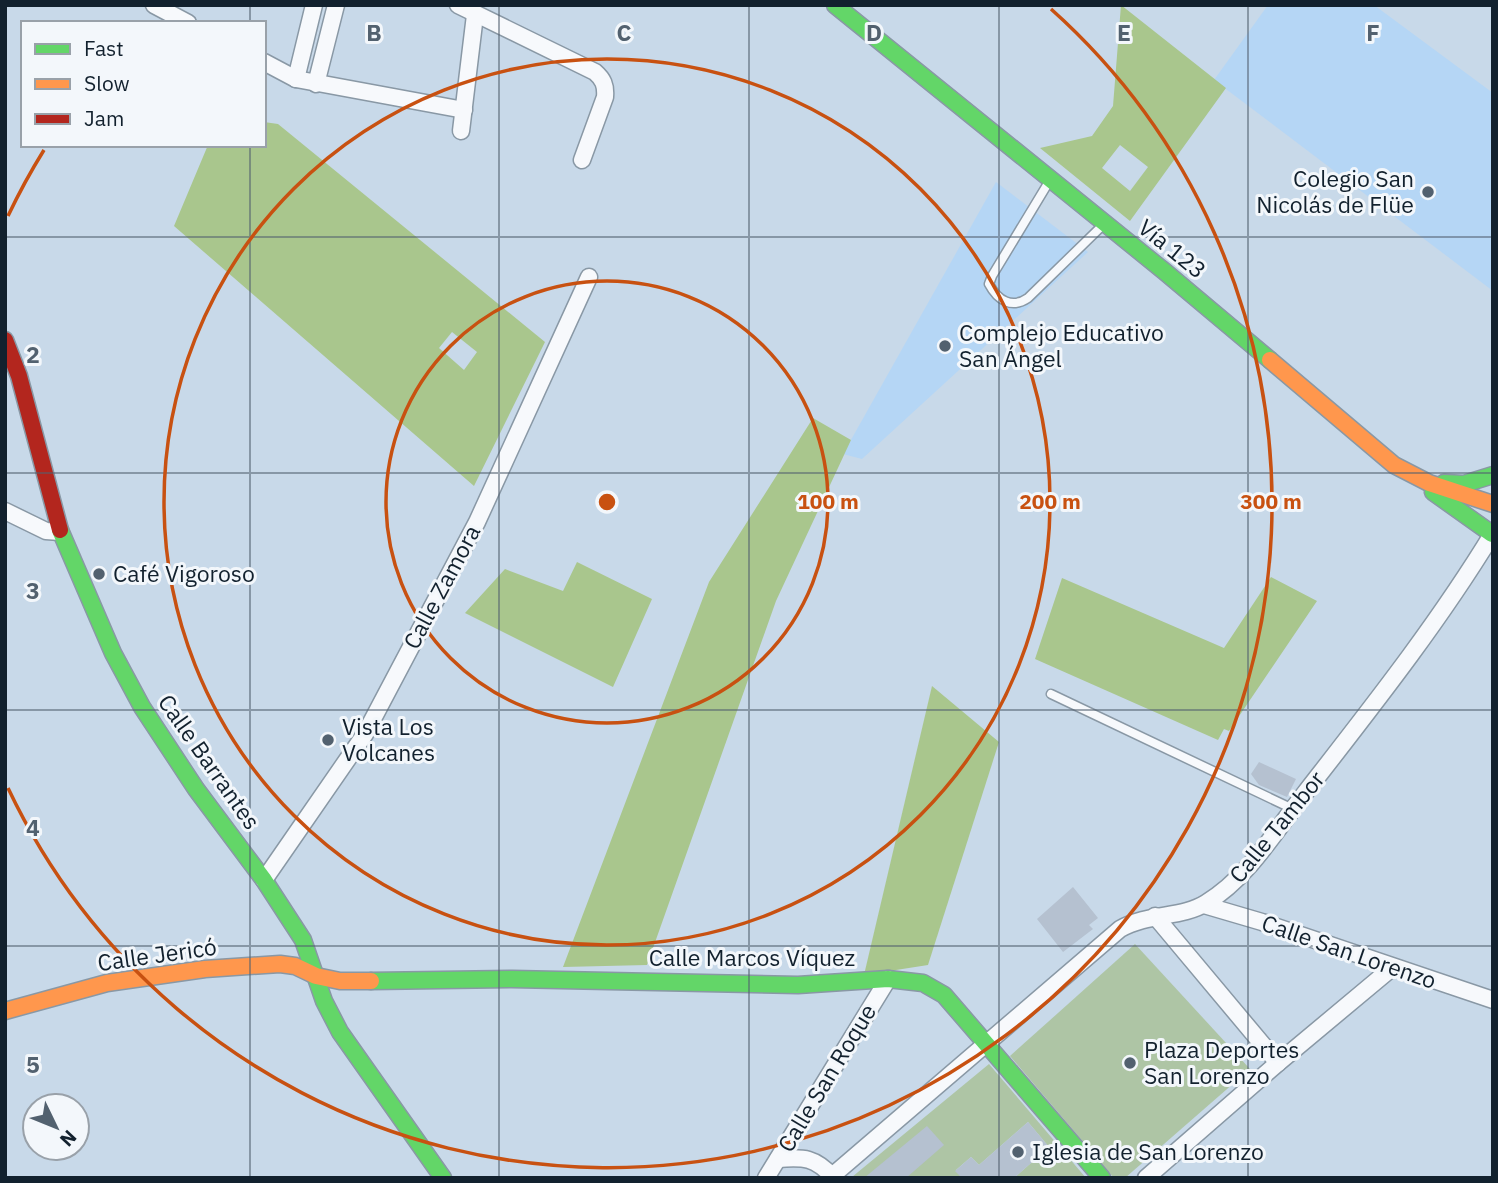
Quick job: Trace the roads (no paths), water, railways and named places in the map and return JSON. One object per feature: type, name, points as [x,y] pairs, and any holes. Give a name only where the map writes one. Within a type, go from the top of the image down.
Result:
[{"type":"street","points":[[154,5],[184,21]]},
{"type":"street","points":[[296,79],[314,5]]},
{"type":"street","points":[[316,83],[336,5]]},
{"type":"street","points":[[458,5],[595,72],[602,79],[606,89],[605,97],[582,160]]},
{"type":"street","name":"Vía 123","points":[[835,5],[1105,223],[1394,465],[1415,478],[1449,492],[1493,504]]},
{"type":"street","points":[[461,131],[475,15]]},
{"type":"street","points":[[266,63],[296,79],[464,110]]},
{"type":"street","name":"Calle Zamora","points":[[264,880],[365,734],[477,522],[589,277]]},
{"type":"street","name":"Calle Barrantes","points":[[5,340],[19,376],[60,532],[113,653],[142,707],[196,789],[264,880],[303,940],[324,1001],[340,1032],[443,1178]]},
{"type":"street","points":[[1415,478],[1464,484],[1493,475]]},
{"type":"street","points":[[1415,478],[1492,534]]},
{"type":"street","points":[[5,511],[46,531],[60,532]]},
{"type":"street","name":"Calle Tambor","points":[[833,1177],[1120,929],[1135,920],[1204,905],[1228,888],[1258,855],[1403,666],[1492,534]]},
{"type":"street","name":"Calle San Lorenzo","points":[[1204,905],[1493,1000]]},
{"type":"street","points":[[1155,916],[1278,1063]]},
{"type":"street","name":"Calle Jericó","points":[[5,1012],[82,989],[177,971],[279,964],[295,966],[316,976]]},
{"type":"street","points":[[1146,1178],[1393,967]]},
{"type":"street","name":"Calle Marcos Víquez","points":[[316,976],[340,981],[512,979],[798,985],[888,979],[923,983],[944,995],[1102,1178]]},
{"type":"street","name":"Calle San Roque","points":[[766,1178],[888,979]]},
{"type":"street","points":[[778,1159],[805,1157],[824,1167],[833,1177]]},
{"type":"lane","points":[[1050,179],[992,276],[989,284],[1002,300],[1011,305],[1028,298],[1105,223]]},
{"type":"lane","points":[[1051,694],[1293,809]]},
{"type":"place","name":"Colegio San Nicolás de Flüe","points":[[1428,192]]},
{"type":"place","name":"Complejo Educativo San Ángel","points":[[945,346]]},
{"type":"place","name":"Café Vigoroso","points":[[99,574]]},
{"type":"place","name":"Vista Los Volcanes","points":[[328,740]]},
{"type":"place","name":"Plaza Deportes San Lorenzo","points":[[1130,1063]]},
{"type":"place","name":"Iglesia de San Lorenzo","points":[[1018,1152]]}]
